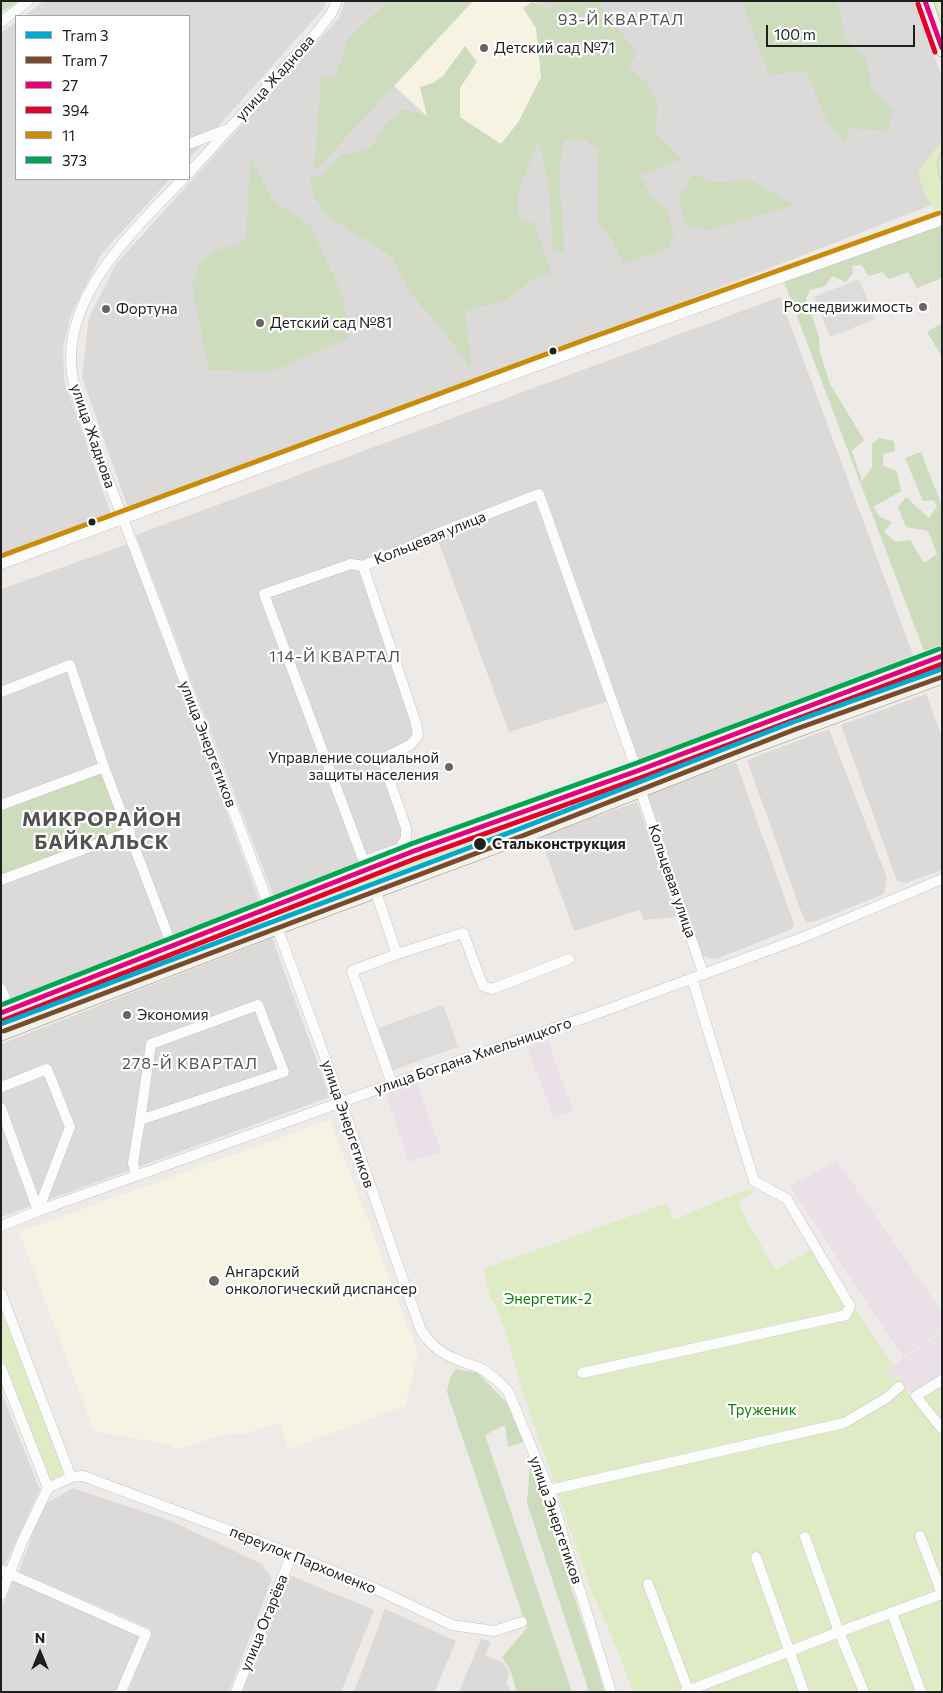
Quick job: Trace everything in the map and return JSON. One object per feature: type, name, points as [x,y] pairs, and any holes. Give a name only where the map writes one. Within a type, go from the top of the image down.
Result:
[{"type":"street","points":[[1,22],[28,1]]},
{"type":"street","name":"улица Жаднова","points":[[190,172],[317,32],[331,14],[337,1]]},
{"type":"street","points":[[924,1],[942,49]]},
{"type":"street","points":[[190,144],[228,129]]},
{"type":"street","name":"улица Жаднова","points":[[124,519],[84,418],[73,378],[71,360],[74,332],[92,287],[109,260],[133,230],[182,180]]},
{"type":"street","points":[[1,564],[590,346],[942,220]]},
{"type":"street","name":"Кольцевая улица","points":[[366,866],[264,594],[351,564],[363,566],[436,534],[539,494],[637,771]]},
{"type":"street","name":"улица Энергетиков","points":[[124,519],[277,926],[421,1330],[430,1343],[438,1350],[447,1356],[479,1368],[496,1379],[508,1391],[549,1490],[611,1692]]},
{"type":"street","points":[[1,989],[6,1011],[270,908],[366,866],[400,848],[406,838],[406,828],[383,761],[388,756],[410,745],[418,736],[416,723],[363,566]]},
{"type":"street","points":[[366,866],[637,771],[942,656]]},
{"type":"street","points":[[1,692],[70,665],[104,767],[172,946]]},
{"type":"street","points":[[1,1032],[942,676]]},
{"type":"street","points":[[1,805],[104,767]]},
{"type":"street","name":"Кольцевая улица","points":[[640,789],[703,973]]},
{"type":"street","points":[[1,880],[130,832]]},
{"type":"street","name":"улица Богдана Хмельницкого","points":[[1,1226],[341,1102],[590,1016],[804,937],[942,879]]},
{"type":"street","points":[[375,890],[397,954]]},
{"type":"street","points":[[392,1084],[352,971],[397,954],[463,933],[483,986],[492,989],[569,959]]},
{"type":"street","points":[[582,1373],[846,1314],[850,1306],[787,1199],[754,1181],[692,978]]},
{"type":"street","points":[[136,1176],[133,1163],[151,1044],[258,1005],[284,1072],[140,1120]]},
{"type":"street","points":[[1,1087],[47,1069],[70,1127],[38,1211]]},
{"type":"street","points":[[1,1108],[38,1211]]},
{"type":"street","points":[[1,1293],[71,1477],[48,1488],[5,1572],[1,1595]]},
{"type":"street","points":[[1,1368],[48,1488]]},
{"type":"street","points":[[942,1380],[916,1396],[942,1430]]},
{"type":"street","points":[[549,1490],[844,1424],[886,1398],[899,1387]]},
{"type":"street","name":"переулок Пархоменко","points":[[71,1477],[83,1476],[292,1554],[374,1588],[452,1625],[494,1631],[522,1622]]},
{"type":"street","points":[[648,1584],[688,1691],[942,1594],[920,1536]]},
{"type":"street","points":[[805,1537],[839,1632],[864,1692]]},
{"type":"street","name":"улица Огарёва","points":[[236,1692],[292,1554]]},
{"type":"street","points":[[756,1557],[804,1692]]},
{"type":"street","points":[[5,1572],[146,1634],[121,1692]]},
{"type":"street","points":[[892,1613],[921,1692]]},
{"type":"shaded area","points":[[44,1],[326,1],[323,9],[190,158],[190,15],[25,15]]},
{"type":"shaded area","name":"93-Й КВАРТАЛ","points":[[345,1],[914,1],[942,77],[942,201],[680,303],[128,508],[82,377],[89,317],[116,264],[339,18]]},
{"type":"shaded area","name":"Детский сад №71","points":[[465,1],[535,1],[544,13],[546,120],[522,144],[455,142],[392,84]]},
{"type":"shaded area","points":[[15,23],[15,180],[169,180],[102,253],[72,312],[63,346],[64,381],[111,514],[1,555],[1,33]]},
{"type":"shaded area","points":[[859,279],[875,319],[830,337],[814,297]]},
{"type":"shaded area","points":[[780,297],[915,660],[634,765],[612,700],[509,732],[436,535],[363,566],[421,735],[384,763],[413,845],[274,897],[136,535]]},
{"type":"shaded area","points":[[128,544],[260,903],[6,1000],[1,988],[1,589]]},
{"type":"shaded area","points":[[926,694],[942,737],[942,870],[906,883],[897,881],[841,725]]},
{"type":"shaded area","points":[[829,729],[887,878],[884,894],[814,922],[807,922],[803,917],[747,760]]},
{"type":"shaded area","points":[[736,762],[794,924],[792,929],[716,959],[702,956],[646,795]]},
{"type":"shaded area","points":[[637,802],[678,917],[644,920],[639,910],[574,931],[540,836]]},
{"type":"shaded area","points":[[272,938],[330,1097],[1,1217],[1,1044]]},
{"type":"shaded area","points":[[443,1005],[458,1047],[393,1070],[378,1028]]},
{"type":"shaded area","points":[[547,1040],[573,1111],[554,1118],[527,1047]]},
{"type":"shaded area","points":[[417,1083],[441,1152],[409,1162],[386,1094]]},
{"type":"shaded area","name":"Ангарский онкологический диспансер","points":[[330,1120],[418,1353],[405,1406],[289,1449],[279,1423],[247,1433],[231,1433],[173,1450],[171,1445],[94,1431],[19,1232]]},
{"type":"shaded area","points":[[837,1161],[942,1312],[942,1331],[903,1357],[790,1186]]},
{"type":"shaded area","points":[[942,1333],[942,1373],[910,1393],[894,1380],[886,1370]]},
{"type":"shaded area","points":[[1,1391],[40,1490],[5,1565],[1,1564]]},
{"type":"shaded area","points":[[73,1488],[171,1521],[262,1564],[272,1579],[229,1692],[128,1692],[151,1629],[19,1572],[42,1506]]},
{"type":"shaded area","points":[[287,1574],[374,1610],[341,1692],[240,1692]]},
{"type":"shaded area","points":[[13,1580],[141,1636],[117,1692],[1,1692],[1,1609]]},
{"type":"shaded area","points":[[385,1609],[456,1641],[436,1692],[354,1692]]},
{"type":"shaded area","points":[[481,1639],[491,1642],[485,1655],[504,1663],[509,1673],[506,1684],[512,1692],[459,1692]]},
{"type":"green space","points":[[1,1],[20,1],[1,12]]},
{"type":"green space","points":[[388,1],[473,1],[314,172],[321,77],[336,77],[347,40]]},
{"type":"green space","points":[[556,1],[598,1],[637,53],[628,68],[647,82],[658,105],[655,133],[682,159],[640,176],[653,199],[666,209],[674,233],[668,248],[624,264],[612,240],[598,222],[598,150],[585,139],[563,141],[559,178],[565,253],[552,251],[548,182],[538,143],[523,178],[517,201],[520,219],[534,223],[551,273],[535,278],[507,299],[465,312],[472,371],[443,330],[412,295],[392,257],[324,214],[314,195],[309,178],[322,176],[341,154],[355,153],[372,147],[385,125],[403,109],[427,116],[420,87],[433,83],[443,76],[465,46],[477,62],[460,88],[460,117],[501,144],[519,121],[541,77],[536,28],[523,8],[532,2],[550,9]]},
{"type":"green space","points":[[742,1],[838,1],[845,38],[866,57],[872,89],[893,110],[888,131],[849,128],[845,143],[829,125],[806,72],[787,72],[770,77]]},
{"type":"green space","points":[[932,1],[942,1],[942,26]]},
{"type":"green space","points":[[942,140],[942,206],[935,210],[926,197],[918,173]]},
{"type":"green space","points":[[250,156],[272,200],[311,226],[343,298],[349,338],[270,372],[209,370],[192,286],[200,262],[214,252],[246,240]]},
{"type":"green space","points":[[693,174],[713,182],[751,180],[795,205],[709,230],[686,226],[679,199]]},
{"type":"green space","points":[[942,224],[942,278],[917,288],[908,272],[889,279],[882,272],[869,276],[861,265],[852,266],[853,273],[846,282],[832,276],[825,286],[810,290],[806,299],[819,337],[820,353],[830,384],[864,440],[852,451],[862,481],[872,467],[872,444],[879,438],[894,441],[895,451],[883,454],[883,466],[897,471],[901,491],[873,507],[880,517],[892,522],[884,532],[896,542],[910,540],[924,563],[937,554],[928,531],[906,527],[898,507],[906,497],[929,518],[937,506],[934,500],[923,501],[905,458],[921,452],[942,506],[942,644],[924,651],[784,282]]},
{"type":"green space","points":[[942,323],[942,357],[927,332]]},
{"type":"green space","points":[[917,670],[921,681],[538,825],[534,814]]},
{"type":"green space","points":[[104,767],[129,832],[1,880],[1,805]]},
{"type":"green space","points":[[510,823],[515,834],[282,922],[277,910]]},
{"type":"green space","points":[[263,917],[267,928],[1,1028],[1,1016]]},
{"type":"green space","points":[[750,1188],[753,1194],[738,1202],[749,1225],[776,1270],[814,1248],[893,1365],[886,1371],[894,1380],[900,1377],[910,1396],[942,1373],[942,1692],[633,1692],[620,1656],[590,1587],[522,1389],[504,1327],[490,1295],[483,1269],[667,1203],[673,1220]]},
{"type":"green space","points":[[1,1307],[63,1467],[60,1481],[49,1480],[1,1353]]},
{"type":"green space","points":[[456,1369],[478,1373],[507,1403],[524,1442],[508,1447],[505,1425],[485,1435],[572,1692],[516,1692],[511,1673],[502,1657],[527,1628],[447,1392],[450,1378]]},
{"type":"green space","points":[[530,1463],[604,1692],[588,1692],[527,1503]]},
{"type":"tram line","points":[[942,150],[938,167],[942,183]]},
{"type":"tram line","name":"3","points":[[1,1024],[519,829],[793,722],[942,669]]},
{"type":"tram line","name":"7","points":[[4,1031],[522,836],[796,729],[942,677]]},
{"type":"transit line","name":"27","points":[[925,1],[942,48]]},
{"type":"transit line","name":"394","points":[[918,4],[935,52]]},
{"type":"transit line","name":"11","points":[[1,556],[587,339],[939,213]]},
{"type":"transit line","name":"373","points":[[1,1005],[411,844],[634,764],[939,649]]},
{"type":"transit line","name":"27","points":[[1,1013],[414,851],[637,771],[942,656]]},
{"type":"transit line","name":"394","points":[[4,1020],[417,858],[640,778],[942,664]]},
{"type":"place","name":"Детский сад №71","points":[[484,48]]},
{"type":"place","name":"Роснедвижимость","points":[[923,307]]},
{"type":"place","name":"Фортуна","points":[[106,309]]},
{"type":"place","name":"Детский сад №81","points":[[260,323]]},
{"type":"place","name":"Управление социальной защиты населения","points":[[449,767]]},
{"type":"place","name":"Стальконструкция","points":[[480,844]]},
{"type":"place","name":"Экономия","points":[[127,1015]]},
{"type":"place","name":"Ангарский онкологический диспансер","points":[[214,1281]]},
{"type":"district","name":"93-Й КВАРТАЛ","points":[[621,20]]},
{"type":"district","name":"114-Й КВАРТАЛ","points":[[335,657]]},
{"type":"district","name":"МИКРОРАЙОН БАЙКАЛЬСК","points":[[102,830]]},
{"type":"district","name":"278-Й КВАРТАЛ","points":[[190,1064]]},
{"type":"park label","name":"Энергетик-2","points":[[548,1299]]},
{"type":"park label","name":"Труженик","points":[[762,1410]]}]
